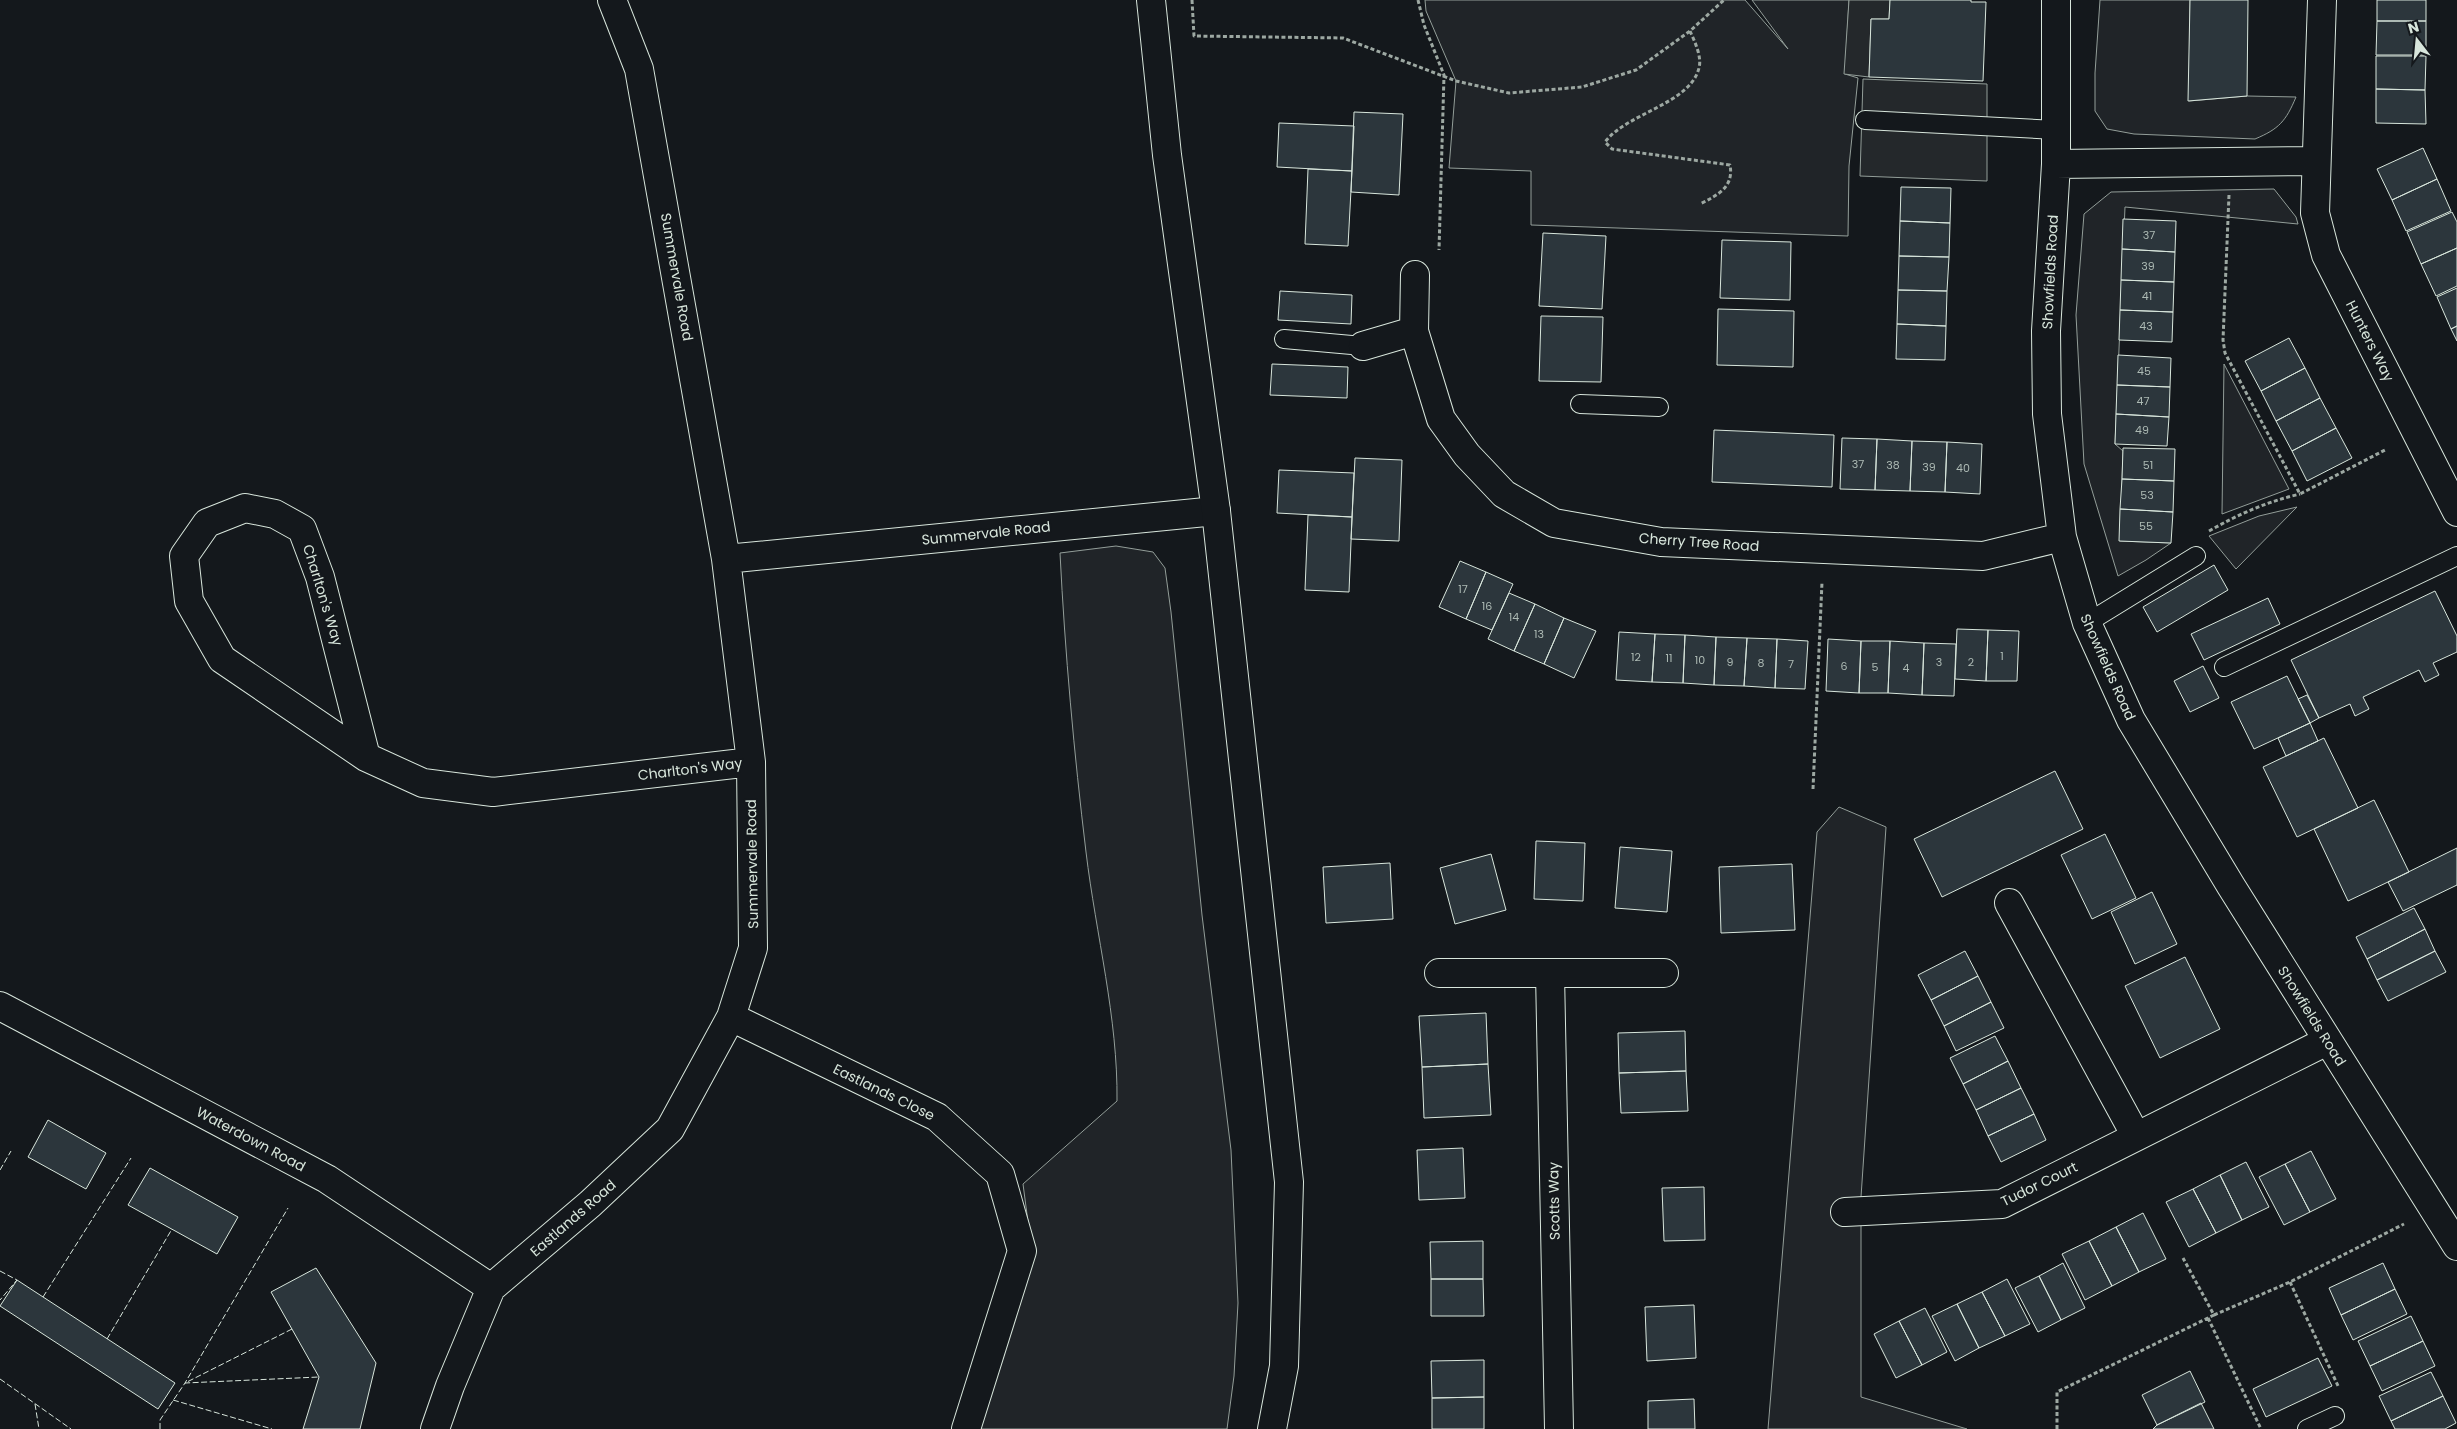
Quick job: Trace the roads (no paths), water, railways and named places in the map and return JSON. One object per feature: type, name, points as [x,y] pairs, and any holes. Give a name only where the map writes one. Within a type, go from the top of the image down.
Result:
[{"type":"main road","name":"Summervale Road","points":[[612,0],[639,69],[726,559],[751,762],[753,948],[731,1017]]},
{"type":"main road","points":[[1151,0],[1166,155],[1216,511],[1289,1182],[1284,1366],[1272,1429]]},
{"type":"main road","name":"Showfields Road","points":[[2056,0],[2056,164],[2046,340],[2047,414],[2062,537],[2086,622],[2131,720],[2327,1041],[2457,1246]]},
{"type":"main road","name":"Hunters Way","points":[[2322,0],[2315,213],[2326,256],[2418,432],[2457,512]]},
{"type":"main road","points":[[2056,164],[2316,161]]},
{"type":"main road","name":"Cherry Tree Road","points":[[1415,275],[1414,331],[1441,419],[1467,456],[1504,494],[1554,523],[1661,542],[1983,556],[2062,537]]},
{"type":"main road","points":[[1363,346],[1414,331]]},
{"type":"main road","name":"Charlton's Way","points":[[366,757],[320,577],[302,529],[275,514],[245,508],[208,523],[184,556],[189,601],[222,659],[366,757],[422,783],[493,792],[751,762]]},
{"type":"main road","name":"Summervale Road","points":[[726,559],[1216,511]]},
{"type":"main road","points":[[2009,903],[2136,1136]]},
{"type":"main road","points":[[1439,973],[1664,973]]},
{"type":"main road","name":"Scotts Way","points":[[1550,973],[1559,1429]]},
{"type":"main road","name":"Waterdown Road","points":[[0,1006],[327,1179],[492,1288]]},
{"type":"main road","name":"Eastlands Road","points":[[435,1429],[450,1386],[492,1288],[590,1204],[670,1129],[731,1017]]},
{"type":"main road","name":"Eastlands Close","points":[[731,1017],[937,1117],[1000,1174],[1022,1251],[966,1429]]},
{"type":"main road","name":"Tudor Court","points":[[1845,1212],[2002,1204],[2327,1041]]},
{"type":"lane","points":[[1865,120],[2056,130]]},
{"type":"lane","points":[[1284,339],[1363,346]]},
{"type":"lane","points":[[1580,404],[1658,407]]},
{"type":"lane","points":[[2086,622],[2196,556]]},
{"type":"lane","points":[[2224,667],[2457,556]]},
{"type":"lane","points":[[2307,1429],[2335,1416]]}]
